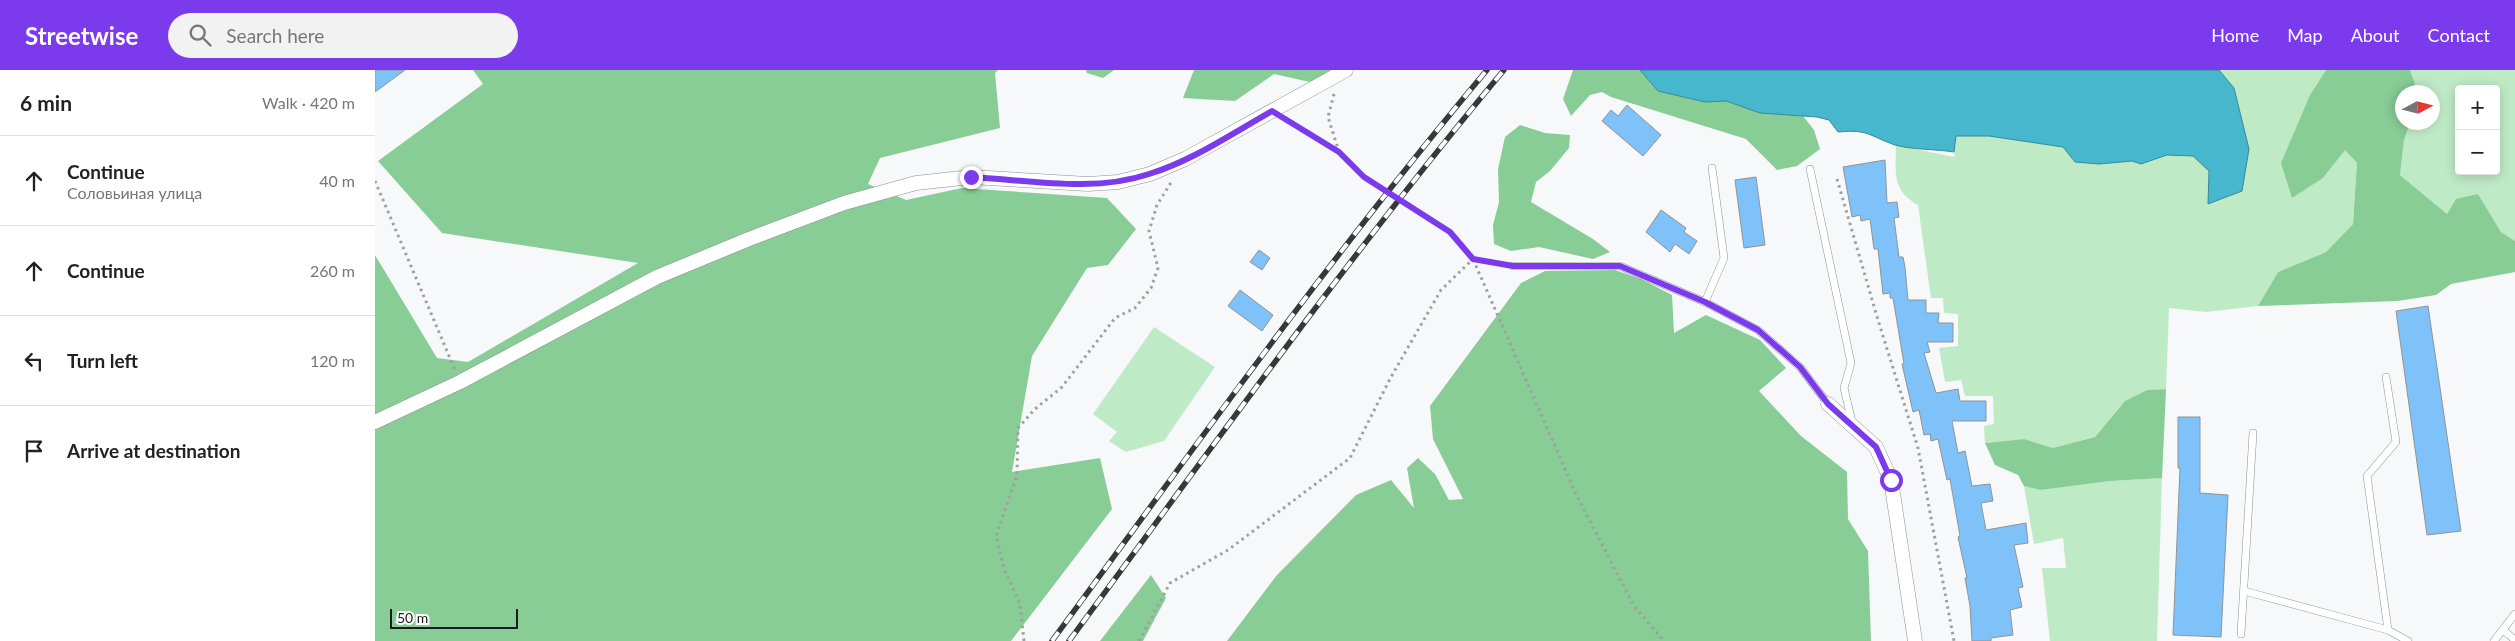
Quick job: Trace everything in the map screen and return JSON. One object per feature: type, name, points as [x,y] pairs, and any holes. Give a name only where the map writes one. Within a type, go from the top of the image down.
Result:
[{"type":"street","points":[[375,422],[460,382],[657,277],[749,239],[880,191],[915,183],[971,177],[1088,184],[1118,182],[1150,174],[1185,159],[1343,72]]},
{"type":"street","points":[[1828,404],[1876,447],[1891,480],[1915,641]]},
{"type":"lane","points":[[1705,302],[1724,258],[1712,168]]},
{"type":"lane","points":[[1810,169],[1851,363],[1843,388],[1854,429]]},
{"type":"lane","points":[[1513,266],[1620,266],[1705,302],[1758,330],[1800,367],[1828,404]]},
{"type":"lane","points":[[2386,377],[2396,442],[2367,476],[2388,630]]},
{"type":"lane","points":[[2241,634],[2253,433]]},
{"type":"lane","points":[[2244,591],[2388,630],[2407,641]]},
{"type":"lane","points":[[2494,641],[2515,614]]},
{"type":"lane","points":[[2503,630],[2515,640]]},
{"type":"path","points":[[1339,152],[1328,117],[1343,72]]},
{"type":"path","points":[[1272,111],[1339,152],[1364,177],[1450,232],[1473,259],[1575,492],[1634,606],[1664,641]]},
{"type":"path","points":[[1024,641],[1020,604],[1003,569],[996,536],[1017,475],[1018,428],[1035,408],[1062,386],[1115,318],[1135,308],[1151,288],[1158,268],[1149,231],[1157,205],[1185,159]]},
{"type":"path","points":[[1837,179],[1877,320],[1918,448],[1954,641]]},
{"type":"path","points":[[375,181],[460,382]]},
{"type":"path","points":[[1473,259],[1513,266]]},
{"type":"path","points":[[1139,641],[1170,583],[1228,550],[1350,458],[1391,377],[1441,290],[1473,259]]},
{"type":"green space","points":[[473,70],[998,70],[995,73],[1000,128],[880,158],[868,184],[906,200],[962,188],[1107,198],[1136,229],[1108,265],[1087,268],[1032,356],[1012,472],[1100,458],[1112,509],[1011,641],[375,641],[375,255],[437,358],[468,362],[638,263],[442,233],[378,161],[483,84]]},
{"type":"green space","points":[[1086,70],[1114,70],[1103,78],[1087,73]]},
{"type":"green space","points":[[1194,70],[1336,70],[1319,84],[1274,74],[1235,101],[1183,98]]},
{"type":"green space","points":[[1573,70],[1640,70],[1658,91],[1705,102],[1726,101],[1760,113],[1803,116],[1814,130],[1820,149],[1797,166],[1777,170],[1746,139],[1611,97],[1602,92],[1590,95],[1571,116],[1563,99]]},
{"type":"green space","points":[[2219,70],[2326,70],[2310,95],[2323,178],[2345,149],[2357,163],[2353,224],[2326,252],[2278,272],[2258,306],[2206,312],[2169,308],[2166,389],[2147,390],[2125,401],[2095,437],[2053,448],[2024,439],[1985,443],[1984,426],[1994,424],[1993,396],[1965,396],[1961,380],[1945,382],[1939,348],[1958,346],[1958,314],[1944,313],[1943,298],[1931,298],[1918,205],[1909,199],[1899,187],[1896,172],[1896,145],[1954,157],[1956,136],[1989,136],[2063,147],[2075,162],[2099,164],[2132,161],[2141,164],[2167,155],[2193,156],[2209,171],[2209,204],[2234,88]]},
{"type":"green space","points":[[2326,70],[2410,70],[2415,85],[2395,85],[2395,130],[2408,130],[2404,140],[2400,175],[2447,214],[2456,199],[2478,194],[2501,232],[2515,241],[2515,272],[2451,284],[2436,295],[2398,301],[2258,306],[2278,272],[2326,252],[2353,224],[2357,163],[2345,150],[2323,178],[2292,198],[2281,163],[2310,95]]},
{"type":"green space","points":[[2410,70],[2515,70],[2515,241],[2501,232],[2478,194],[2447,214],[2400,175],[2404,140],[2408,130],[2440,130],[2440,85],[2415,85]]},
{"type":"green space","points":[[1520,125],[1545,133],[1570,135],[1569,148],[1550,171],[1536,182],[1531,202],[1593,239],[1610,252],[1593,259],[1539,247],[1511,251],[1494,244],[1493,225],[1499,202],[1498,169],[1505,137]]},
{"type":"green space","points":[[1615,270],[1641,279],[1672,295],[1674,333],[1706,315],[1760,340],[1786,368],[1759,391],[1801,436],[1847,472],[1848,519],[1868,551],[1871,641],[1227,641],[1277,575],[1356,495],[1391,480],[1414,508],[1407,468],[1418,458],[1435,474],[1449,500],[1463,499],[1433,439],[1430,406],[1521,283],[1545,271]]},
{"type":"green space","points":[[1154,327],[1215,367],[1164,441],[1126,452],[1109,441],[1117,432],[1093,414]]},
{"type":"green space","points":[[2166,389],[2162,478],[2111,481],[2040,490],[2024,486],[2018,475],[1995,465],[1985,443],[2024,439],[2053,448],[2095,437],[2125,401],[2147,390]]},
{"type":"green space","points":[[2162,478],[2157,641],[2050,641],[2042,568],[2066,568],[2063,538],[2034,544],[2024,486],[2040,490],[2111,481]]},
{"type":"green space","points":[[1151,575],[1166,598],[1143,641],[1100,641]]},
{"type":"water","points":[[1640,70],[2219,70],[2234,88],[2249,149],[2242,191],[2208,204],[2209,171],[2193,156],[2167,155],[2141,164],[2132,161],[2099,164],[2075,162],[2063,147],[1989,136],[1956,136],[1954,152],[1909,148],[1895,145],[1863,132],[1838,132],[1829,120],[1817,117],[1760,113],[1726,101],[1705,102],[1658,91]]},
{"type":"building","points":[[375,70],[405,70],[375,92]]},
{"type":"building","points":[[1627,105],[1661,135],[1643,156],[1602,121],[1611,110],[1618,116]]},
{"type":"building","points":[[1885,160],[1887,203],[1897,202],[1899,217],[1894,218],[1899,257],[1903,257],[1905,267],[1908,300],[1926,300],[1926,313],[1939,313],[1938,323],[1953,323],[1953,342],[1927,342],[1930,352],[1924,353],[1936,393],[1958,389],[1960,401],[1986,401],[1986,421],[1952,421],[1958,453],[1965,451],[1972,486],[1990,484],[1993,501],[1981,503],[1986,530],[2026,523],[2028,543],[2014,545],[2023,587],[2018,588],[2022,607],[2010,610],[2013,635],[1991,638],[1991,641],[1972,641],[1970,606],[1965,578],[1967,578],[1958,537],[1960,536],[1950,479],[1947,480],[1938,439],[1931,441],[1930,434],[1924,435],[1919,410],[1913,412],[1902,364],[1904,364],[1893,298],[1890,298],[1890,293],[1883,294],[1878,249],[1874,249],[1870,219],[1861,221],[1860,215],[1852,217],[1843,167]]},
{"type":"building","points":[[1756,177],[1765,245],[1744,248],[1735,180]]},
{"type":"building","points":[[1661,210],[1686,228],[1684,232],[1697,241],[1689,254],[1675,244],[1670,252],[1646,232]]},
{"type":"building","points":[[1259,250],[1270,258],[1262,270],[1250,262]]},
{"type":"building","points":[[1240,290],[1273,315],[1262,331],[1228,306]]},
{"type":"building","points":[[2428,306],[2461,531],[2427,535],[2396,311]]},
{"type":"building","points":[[2178,417],[2200,417],[2200,493],[2228,495],[2221,637],[2173,635],[2180,468],[2178,468]]},
{"type":"railway","points":[[1052,641],[1319,280],[1487,70]]},
{"type":"railway","points":[[1069,641],[1228,424],[1336,281],[1447,139],[1504,70]]},
{"type":"route","points":[[971,177],[1088,184],[1118,182],[1150,174],[1185,159],[1272,111],[1339,152],[1364,177],[1450,232],[1473,259],[1513,266],[1620,266],[1705,302],[1758,330],[1800,367],[1828,404],[1876,447],[1891,480]]}]
